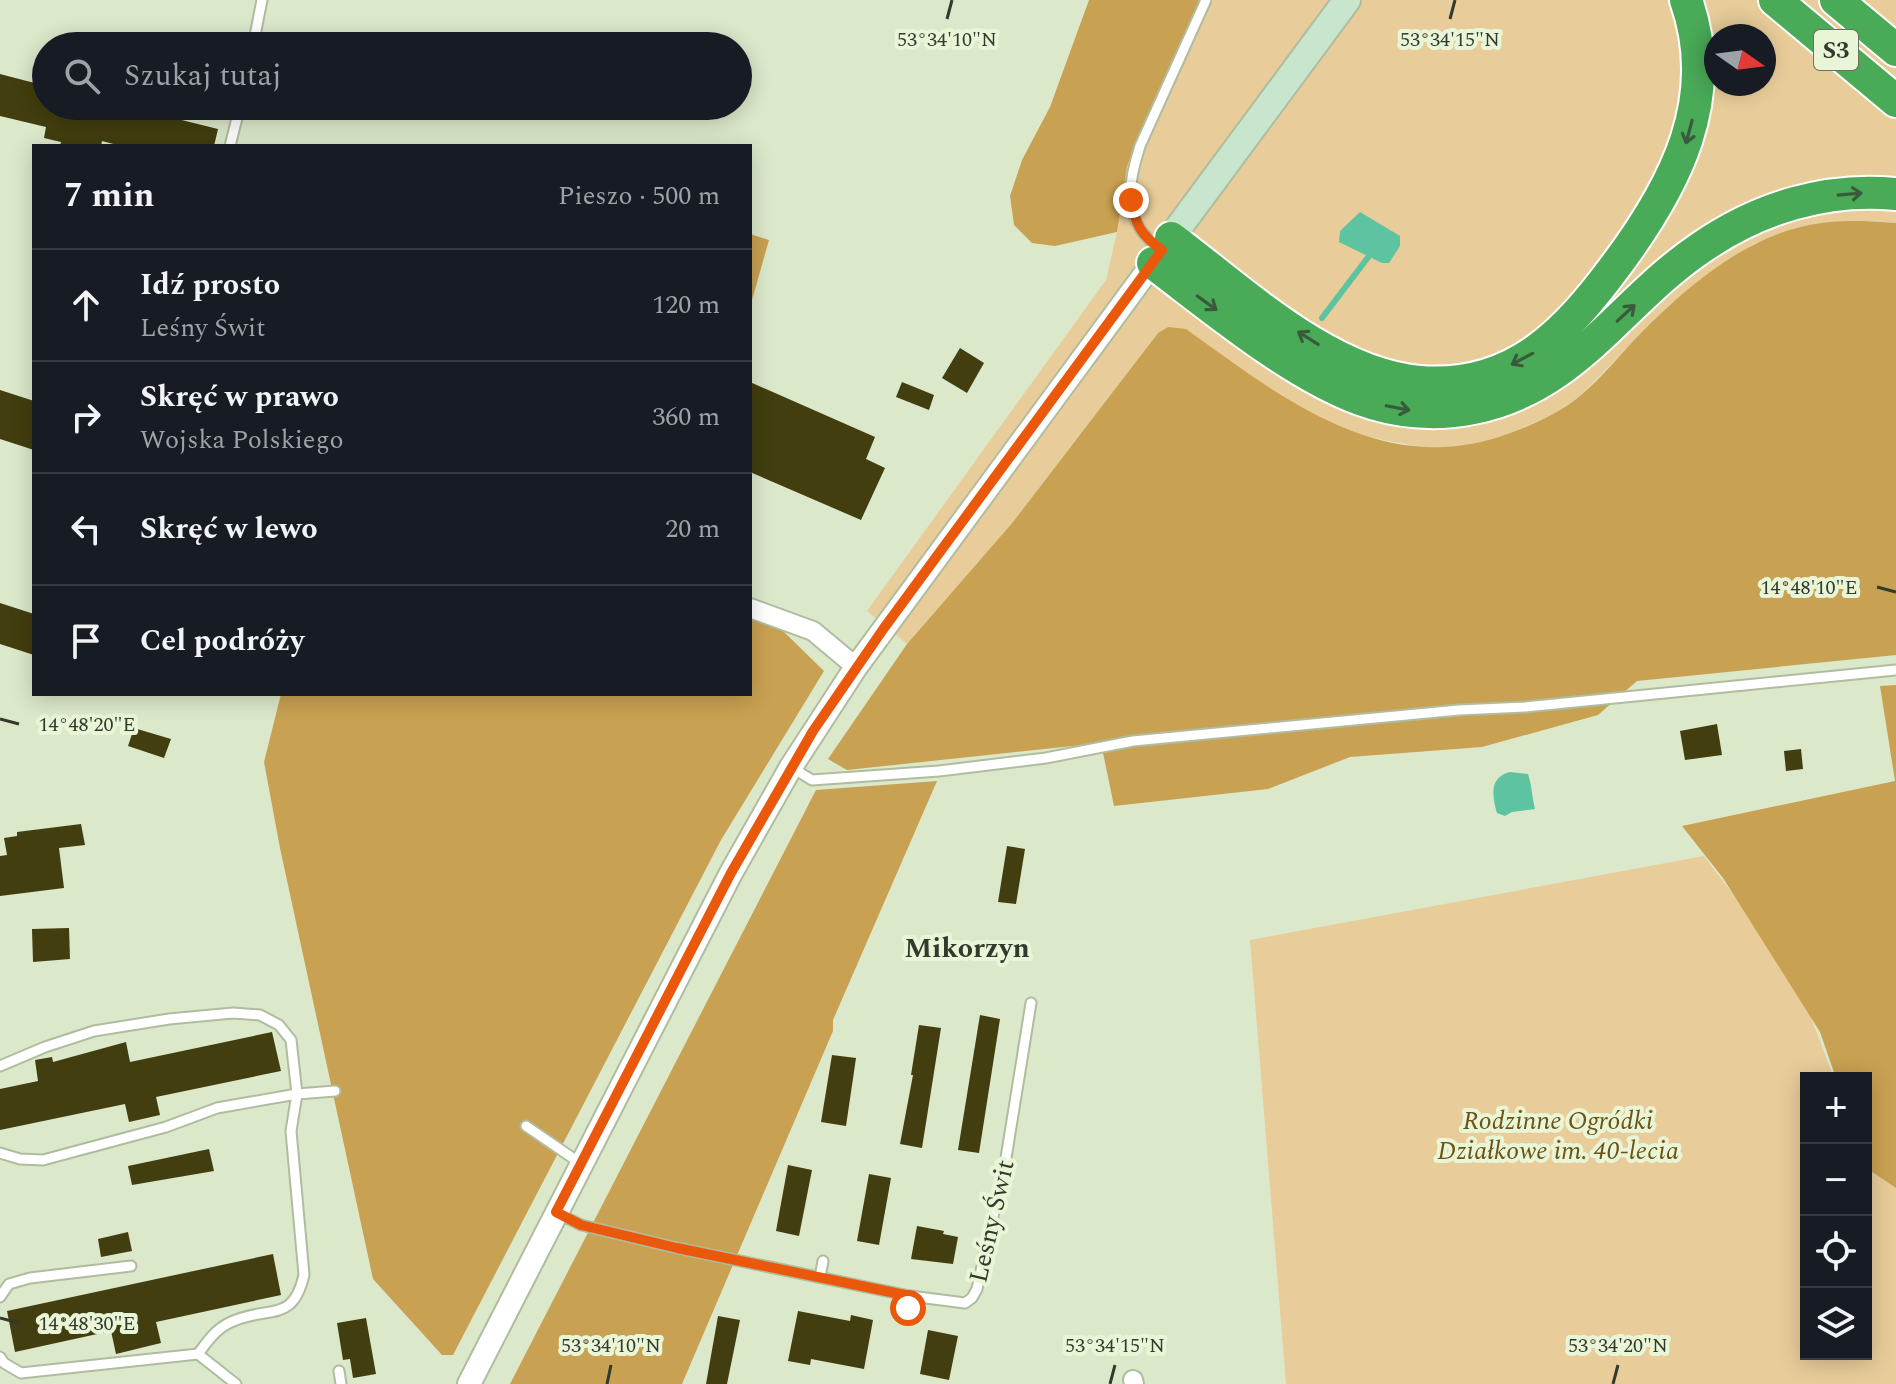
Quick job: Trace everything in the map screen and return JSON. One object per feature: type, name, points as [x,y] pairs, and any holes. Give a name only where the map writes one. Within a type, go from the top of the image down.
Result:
[{"type":"highway","points":[[1162,250],[1325,349],[1365,369],[1396,378],[1432,382],[1480,376],[1513,365],[1549,342],[1582,309],[1643,227],[1672,178],[1688,140],[1696,100],[1696,41],[1686,0]]},
{"type":"highway","name":"S3","points":[[1775,0],[1896,101]]},
{"type":"highway","name":"S3","points":[[1836,0],[1896,50]]},
{"type":"highway","points":[[1162,250],[1273,350],[1336,388],[1399,409],[1450,412],[1504,401],[1555,375],[1588,349],[1687,258],[1734,226],[1775,208],[1815,198],[1861,192],[1896,194]]},
{"type":"main road","points":[[1162,250],[1347,0]]},
{"type":"street","points":[[469,1384],[731,873],[791,767],[856,667],[1162,250]]},
{"type":"street","points":[[752,609],[813,631],[856,667]]},
{"type":"lane","points":[[256,32],[262,0]]},
{"type":"lane","points":[[1162,250],[1145,237],[1135,222],[1131,200],[1132,171],[1140,146],[1206,0]]},
{"type":"lane","points":[[230,144],[236,120]]},
{"type":"lane","points":[[791,767],[812,780],[939,771],[1046,758],[1133,741],[1459,710],[1525,707],[1896,670]]},
{"type":"lane","name":"Leśny Świt","points":[[556,1212],[581,1225],[776,1273],[820,1277],[910,1296],[965,1303],[977,1289],[1006,1158],[1031,1003]]},
{"type":"lane","points":[[0,1066],[94,1031],[233,1013],[260,1015],[279,1025],[291,1040],[297,1094],[291,1131],[304,1275],[300,1295],[287,1308],[235,1320],[213,1333],[198,1354]]},
{"type":"lane","points":[[0,1153],[20,1159],[43,1160],[166,1127],[217,1108],[297,1094],[335,1091]]},
{"type":"lane","points":[[526,1126],[580,1163]]},
{"type":"lane","points":[[820,1277],[823,1261]]},
{"type":"lane","points":[[0,1297],[9,1284],[30,1278],[131,1266]]},
{"type":"lane","points":[[908,1308],[910,1296]]},
{"type":"lane","points":[[0,1357],[21,1373],[198,1354],[236,1384]]},
{"type":"lane","points":[[339,1371],[341,1384]]},
{"type":"green space","points":[[1200,0],[1896,0],[1896,223],[1864,221],[1755,243],[1705,276],[1666,308],[1580,396],[1553,415],[1495,439],[1456,447],[1420,447],[1364,436],[1337,427],[1277,395],[1168,327],[1158,333],[1013,522],[907,644],[867,611],[1106,280],[1117,232],[1126,166]]},
{"type":"green space","name":"Rodzinne Ogródki Działkowe im. 40-lecia","points":[[1704,856],[1796,978],[1832,1072],[1800,1072],[1800,1360],[1872,1360],[1872,1149],[1896,1167],[1896,1384],[1286,1384],[1250,940]]},
{"type":"shaded area","points":[[1089,0],[1200,0],[1127,166],[1117,232],[1055,246],[1032,243],[1014,225],[1010,196],[1022,160],[1050,107]]},
{"type":"shaded area","points":[[1360,212],[1400,236],[1400,246],[1389,263],[1382,263],[1339,242],[1340,231]]},
{"type":"shaded area","points":[[1827,222],[1896,223],[1896,655],[1637,681],[1598,715],[1482,747],[1350,757],[1268,789],[1114,806],[1101,743],[847,770],[828,759],[907,644],[1013,522],[1158,333],[1168,327],[1186,329],[1260,381],[1337,425],[1378,439],[1420,447],[1464,445],[1519,430],[1572,402],[1682,295],[1747,248],[1796,228]]},
{"type":"shaded area","points":[[752,235],[769,240],[752,300]]},
{"type":"shaded area","points":[[752,617],[778,626],[824,671],[721,840],[453,1355],[442,1355],[373,1279],[264,762],[280,696],[752,696]]},
{"type":"shaded area","points":[[1896,685],[1896,1188],[1872,1172],[1872,1072],[1834,1072],[1820,1032],[1723,878],[1682,826],[1895,781],[1880,686]]},
{"type":"shaded area","points":[[1503,774],[1528,774],[1535,809],[1505,816],[1497,813],[1493,794],[1495,783]]},
{"type":"shaded area","points":[[937,781],[833,1020],[833,1031],[682,1384],[510,1384],[816,790]]},
{"type":"building","points":[[0,74],[32,82],[32,120],[182,120],[218,129],[214,144],[113,144],[102,141],[101,144],[60,144],[44,138],[46,127],[0,116]]},
{"type":"building","points":[[960,348],[984,363],[967,393],[942,378]]},
{"type":"building","points":[[902,382],[934,395],[929,410],[896,397]]},
{"type":"building","points":[[752,383],[875,437],[866,459],[885,468],[861,520],[752,473]]},
{"type":"building","points":[[0,390],[32,400],[32,449],[0,439]]},
{"type":"building","points":[[0,603],[32,613],[32,654],[0,644]]},
{"type":"building","points":[[1717,724],[1722,755],[1685,760],[1680,731]]},
{"type":"building","points":[[134,728],[171,739],[164,758],[128,746]]},
{"type":"building","points":[[1801,749],[1803,769],[1786,771],[1784,751]]},
{"type":"building","points":[[81,824],[85,845],[59,848],[64,888],[0,896],[0,856],[7,855],[4,838],[17,836],[17,832]]},
{"type":"building","points":[[1007,846],[1025,849],[1016,904],[998,902]]},
{"type":"building","points":[[69,928],[70,959],[33,962],[32,929]]},
{"type":"building","points":[[980,1015],[1000,1019],[979,1153],[958,1150]]},
{"type":"building","points":[[919,1025],[941,1028],[922,1148],[900,1144]]},
{"type":"building","points":[[272,1032],[281,1071],[156,1097],[160,1115],[129,1122],[125,1104],[0,1130],[0,1089],[38,1081],[35,1060],[52,1057],[53,1062],[126,1042],[130,1062]]},
{"type":"building","points":[[832,1055],[856,1058],[846,1126],[821,1122]]},
{"type":"building","points":[[209,1149],[214,1171],[132,1185],[128,1166]]},
{"type":"building","points":[[788,1165],[812,1170],[799,1236],[776,1231]]},
{"type":"building","points":[[869,1174],[891,1178],[879,1245],[857,1241]]},
{"type":"building","points":[[917,1226],[958,1237],[953,1264],[911,1259]]},
{"type":"building","points":[[128,1232],[132,1251],[101,1257],[98,1239]]},
{"type":"building","points":[[273,1254],[281,1295],[156,1322],[161,1343],[116,1354],[111,1331],[15,1352],[7,1311]]},
{"type":"building","points":[[798,1311],[850,1321],[851,1315],[873,1320],[864,1369],[811,1359],[810,1365],[788,1361]]},
{"type":"building","points":[[718,1316],[740,1320],[727,1384],[706,1384]]},
{"type":"building","points":[[366,1318],[376,1374],[353,1378],[350,1359],[343,1360],[337,1323]]},
{"type":"building","points":[[928,1330],[958,1336],[949,1380],[920,1374]]},
{"type":"waterway","points":[[1322,318],[1369,256]]},
{"type":"district","name":"Mikorzyn","points":[[967,947]]},
{"type":"route","points":[[908,1308],[910,1296],[677,1248],[581,1225],[556,1212],[731,873],[813,731],[884,628],[1162,250],[1145,237],[1135,222],[1131,200]]}]
